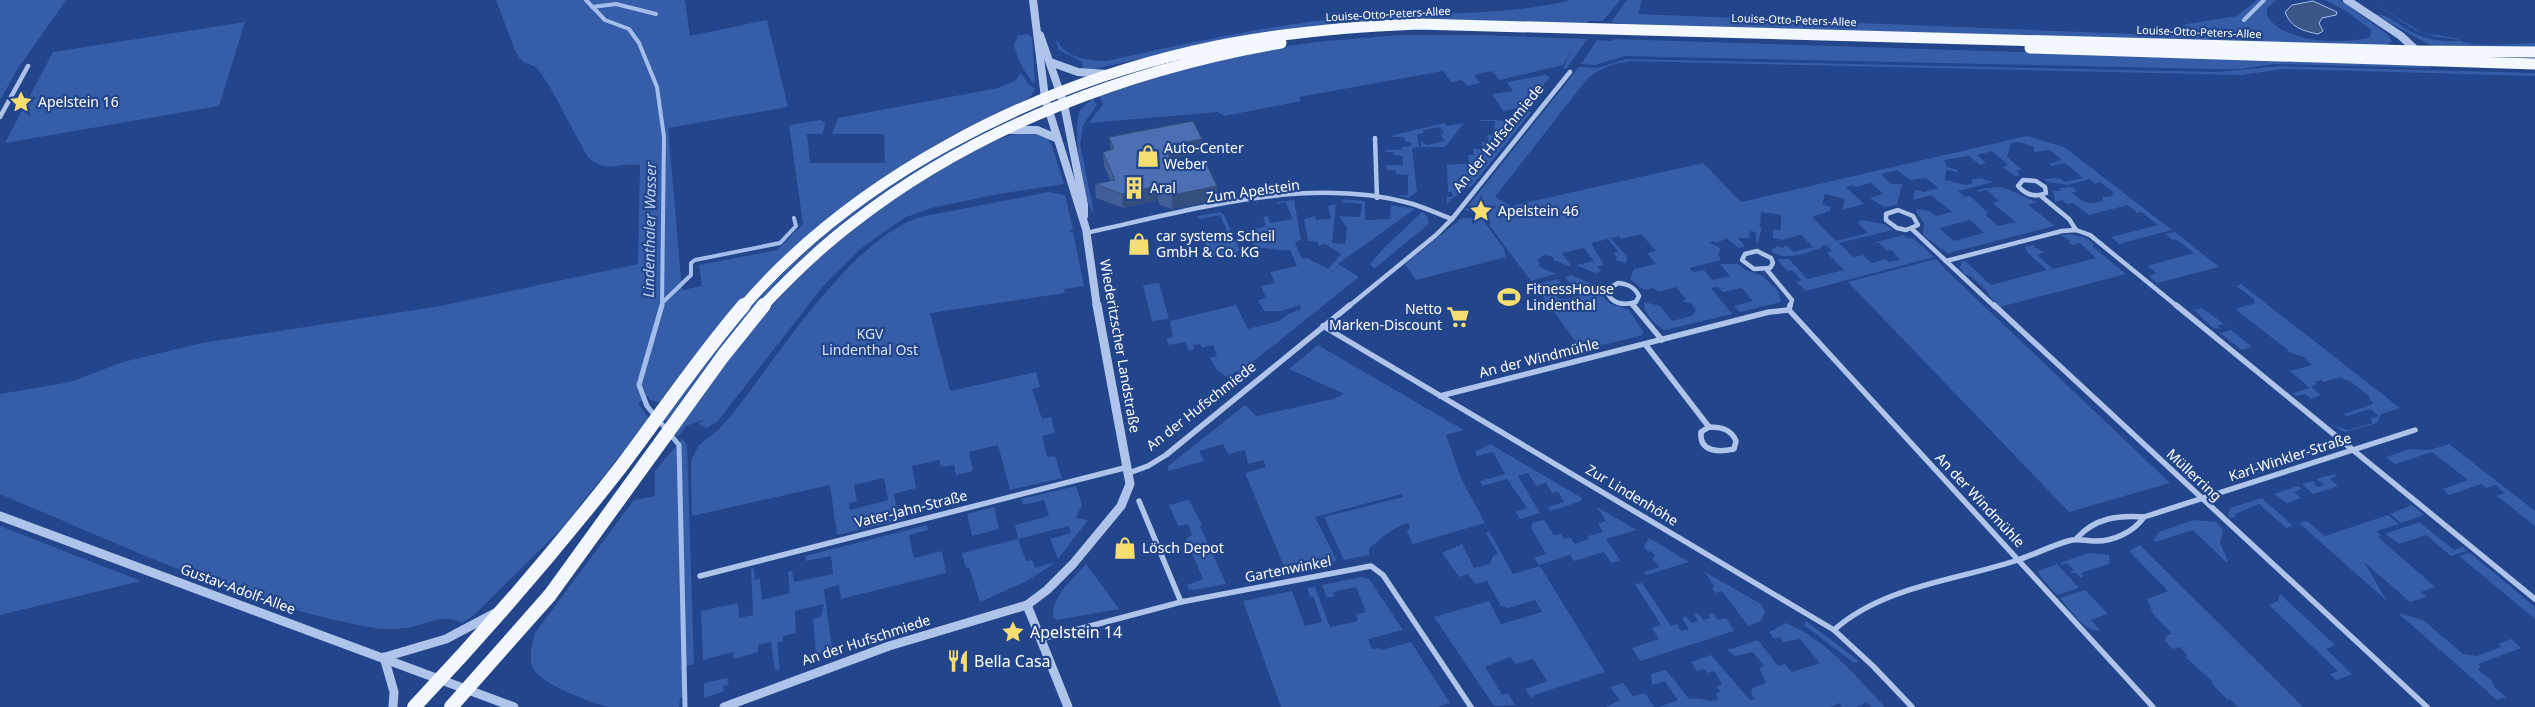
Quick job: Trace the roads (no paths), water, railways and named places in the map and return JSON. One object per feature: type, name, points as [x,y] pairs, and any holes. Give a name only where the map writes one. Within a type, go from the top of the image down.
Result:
[{"type":"main road","name":"Louise-Otto-Peters-Allee","points":[[1046,104],[1060,93],[1178,55],[1231,43],[1336,28],[1418,24],[1593,31]]},
{"type":"main road","name":"Louise-Otto-Peters-Allee","points":[[1607,31],[2427,62],[2535,64]]},
{"type":"main road","name":"Louise-Otto-Peters-Allee","points":[[1046,104],[1064,104],[1172,69],[1238,52],[1294,42],[1368,34],[1420,32],[1607,31],[2417,51],[2535,52]]},
{"type":"main road","points":[[451,707],[548,597],[724,355],[762,307],[834,237],[875,205],[1046,104]]},
{"type":"main road","points":[[414,707],[503,609],[562,540],[657,419],[701,358],[746,303],[794,255],[827,226],[922,159],[965,134],[1046,104]]},
{"type":"street","name":"Wiederitzscher Landstraße","points":[[1032,0],[1038,28],[1046,104],[1085,228]]},
{"type":"street","points":[[2347,0],[2401,36],[2427,62]]},
{"type":"street","name":"Wiederitzscher Landstraße","points":[[1038,28],[1064,104],[1072,158],[1084,205],[1085,228],[1093,286],[1129,470]]},
{"type":"street","points":[[1050,62],[1078,72],[1116,74]]},
{"type":"street","points":[[0,118],[28,66]]},
{"type":"street","name":"An der Hufschmiede","points":[[724,707],[882,648],[1027,605],[1047,593],[1112,518],[1128,494],[1131,483],[1129,470],[1145,468],[1158,460],[1452,219],[1570,72]]},
{"type":"street","points":[[1000,132],[1037,130],[1056,138]]},
{"type":"street","points":[[1375,138],[1377,198]]},
{"type":"street","points":[[2041,196],[2047,190],[2040,183],[2027,180],[2018,183],[2020,189],[2027,194],[2041,196],[2069,219],[2076,230]]},
{"type":"street","name":"Zum Apelstein","points":[[1085,228],[1269,197],[1316,194],[1377,198],[1419,204],[1452,219]]},
{"type":"street","name":"Müllerring","points":[[1912,230],[1916,228],[1918,222],[1913,216],[1898,210],[1886,214],[1886,220],[1892,226],[1912,230],[2427,707]]},
{"type":"street","points":[[1946,261],[2062,231],[2076,230],[2094,238],[2535,599]]},
{"type":"street","name":"An der Windmühle","points":[[1766,270],[1773,263],[1766,254],[1752,251],[1742,256],[1747,266],[1757,270],[1766,270],[1792,300],[1789,310]]},
{"type":"street","points":[[1618,284],[1632,287],[1639,296],[1632,304],[1622,304],[1612,300],[1607,290],[1618,284]]},
{"type":"street","points":[[1632,304],[1662,340]]},
{"type":"street","name":"An der Windmühle","points":[[1440,396],[1769,312],[1789,310]]},
{"type":"street","name":"An der Windmühle","points":[[1789,310],[2153,707]]},
{"type":"street","name":"Zur Lindenhöhe","points":[[1323,326],[1834,630],[1873,666],[1912,707]]},
{"type":"street","points":[[1645,344],[1709,427]]},
{"type":"street","points":[[1709,427],[1720,427],[1731,432],[1736,441],[1734,448],[1719,452],[1704,444],[1701,440],[1701,432],[1709,427]]},
{"type":"street","name":"Karl-Winkler-Straße","points":[[2077,538],[2084,528],[2104,520],[2121,515],[2144,517],[2414,430]]},
{"type":"street","name":"Vater-Jahn-Straße","points":[[700,576],[1129,470]]},
{"type":"street","points":[[1138,501],[1181,602]]},
{"type":"street","name":"Gustav-Adolf-Allee","points":[[0,516],[237,606],[384,657],[467,689]]},
{"type":"street","name":"Karl-Winkler-Straße","points":[[1834,630],[1848,617],[1873,604],[2018,560],[2077,538],[2097,542],[2134,529],[2140,525],[2144,517]]},
{"type":"street","name":"Gartenwinkel","points":[[1041,638],[1181,602],[1366,566],[1376,568],[1383,575],[1472,707]]},
{"type":"street","points":[[1027,605],[1068,707]]},
{"type":"street","points":[[393,707],[394,692],[384,657],[446,639],[503,609]]},
{"type":"street","points":[[467,689],[514,707]]},
{"type":"waterway","name":"Lindenthaler Wasser","points":[[586,0],[593,7]]},
{"type":"waterway","points":[[2244,20],[2264,0]]},
{"type":"waterway","name":"Lindenthaler Wasser","points":[[593,7],[616,4],[656,14]]},
{"type":"waterway","name":"Lindenthaler Wasser","points":[[593,7],[605,20],[629,29],[639,43],[657,87],[664,137],[662,307]]},
{"type":"waterway","points":[[663,302],[691,275],[691,263],[695,260],[780,243],[796,226],[794,218]]},
{"type":"waterway","name":"Lindenthaler Wasser","points":[[662,305],[639,385],[647,406],[679,445],[685,706]]},
{"type":"place","name":"Apelstein 16","points":[[21,102]]},
{"type":"place","name":"Auto-Center Weber","points":[[1148,156]]},
{"type":"place","name":"Aral","points":[[1134,188]]},
{"type":"place","name":"Apelstein 46","points":[[1481,211]]},
{"type":"place","name":"car systems Scheil GmbH & Co. KG","points":[[1139,244]]},
{"type":"place","name":"FitnessHouse Lindenthal","points":[[1509,297]]},
{"type":"place","name":"Netto Marken-Discount","points":[[1458,317]]},
{"type":"place","name":"Lösch Depot","points":[[1125,548]]},
{"type":"place","name":"Apelstein 14","points":[[1013,632]]},
{"type":"place","name":"Bella Casa","points":[[958,661]]},
{"type":"park label","name":"KGV Lindenthal Ost","points":[[870,342]]}]
